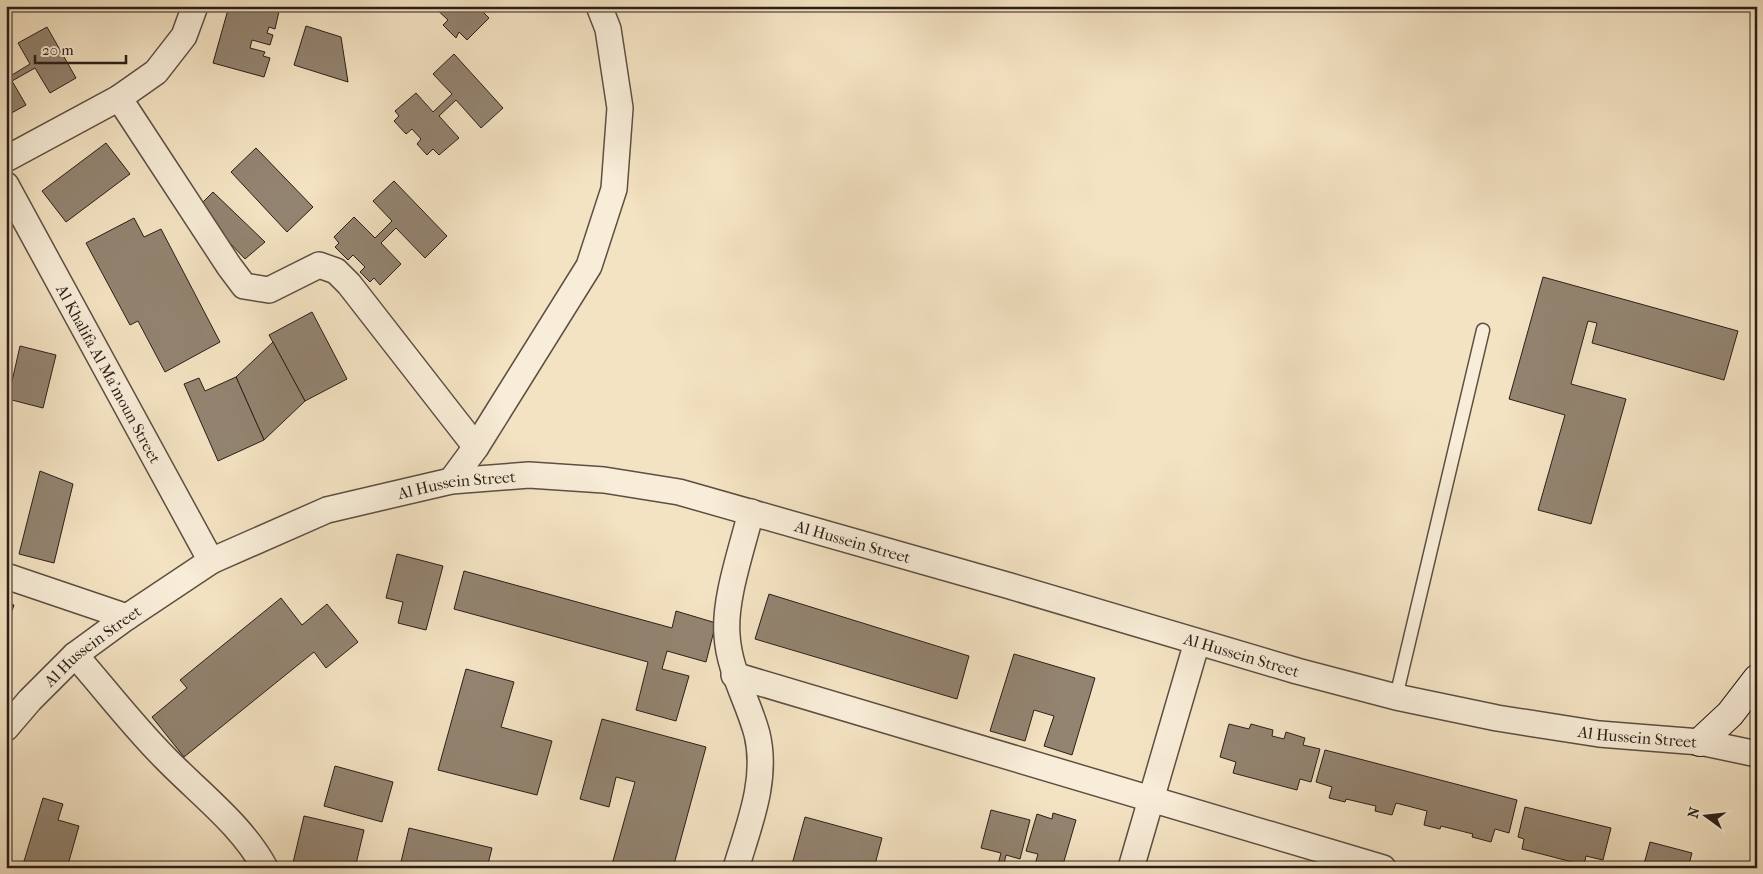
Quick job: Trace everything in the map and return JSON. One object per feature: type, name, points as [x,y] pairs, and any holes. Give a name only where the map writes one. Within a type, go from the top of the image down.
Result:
[{"type":"street","points":[[6,159],[119,98],[156,72],[184,36],[195,6]]},
{"type":"street","points":[[452,481],[476,447],[589,266],[614,189],[620,108],[608,29],[599,6]]},
{"type":"street","points":[[119,98],[244,286],[269,290],[319,265],[336,271],[349,284],[476,447]]},
{"type":"street","name":"Al Khalifa Al Ma'moun Street","points":[[6,185],[211,561]]},
{"type":"street","name":"Al Hussein Street","points":[[6,728],[30,700],[75,655],[127,617],[211,561],[328,510],[452,481],[529,475],[604,480],[679,492],[1197,642],[1396,697],[1497,718],[1599,734],[1700,742],[1757,754]]},
{"type":"street","points":[[736,868],[751,819],[760,777],[757,734],[734,675],[728,648],[727,614],[751,512]]},
{"type":"street","points":[[6,576],[127,617]]},
{"type":"street","points":[[1131,868],[1197,642]]},
{"type":"street","points":[[75,655],[163,756],[258,854],[265,868]]},
{"type":"street","points":[[734,675],[1383,868]]},
{"type":"street","points":[[1700,742],[1730,714],[1757,679]]},
{"type":"lane","points":[[1396,697],[1483,330]]},
{"type":"building","points":[[229,6],[280,7],[275,29],[269,27],[267,33],[273,35],[270,45],[252,40],[250,48],[265,52],[263,56],[270,58],[264,77],[213,63]]},
{"type":"building","points":[[433,6],[477,6],[489,18],[467,40],[459,32],[456,38],[443,25],[448,20]]},
{"type":"building","points":[[506,6],[516,6],[511,11]]},
{"type":"building","points":[[306,26],[341,37],[348,82],[294,65]]},
{"type":"building","points":[[47,27],[76,78],[50,93],[35,68],[12,81],[26,105],[6,116],[6,64],[12,75],[30,64],[18,43]]},
{"type":"building","points":[[454,54],[503,108],[481,128],[456,100],[439,116],[459,138],[439,155],[433,149],[427,155],[417,144],[421,139],[412,129],[406,134],[394,121],[399,116],[395,111],[416,93],[433,112],[452,94],[433,74]]},
{"type":"building","points":[[106,143],[130,174],[66,222],[42,191]]},
{"type":"building","points":[[256,148],[313,207],[287,232],[231,172]]},
{"type":"building","points":[[394,181],[447,236],[425,258],[396,228],[381,243],[401,264],[380,285],[374,278],[370,282],[360,272],[365,267],[353,255],[348,260],[335,247],[339,243],[334,237],[354,217],[375,238],[392,221],[373,201]]},
{"type":"building","points":[[213,192],[265,242],[245,259],[197,208]]},
{"type":"building","points":[[134,218],[144,237],[161,229],[220,342],[165,372],[138,321],[130,325],[86,243]]},
{"type":"building","points":[[1543,277],[1738,331],[1724,380],[1592,343],[1597,323],[1588,321],[1571,384],[1626,399],[1591,524],[1538,510],[1565,415],[1509,399]]},
{"type":"building","points":[[312,312],[347,379],[305,401],[269,335]]},
{"type":"building","points":[[273,342],[305,401],[264,440],[236,377]]},
{"type":"building","points":[[20,346],[56,355],[43,408],[8,399]]},
{"type":"building","points":[[236,377],[264,440],[218,461],[184,384],[199,378],[205,391]]},
{"type":"building","points":[[6,460],[12,462],[6,480]]},
{"type":"building","points":[[40,471],[73,484],[54,563],[19,554]]},
{"type":"building","points":[[397,554],[443,566],[426,630],[398,623],[403,602],[386,598]]},
{"type":"building","points":[[464,571],[672,628],[676,611],[716,623],[706,662],[667,651],[662,669],[689,676],[676,721],[636,710],[648,662],[454,609]]},
{"type":"building","points":[[769,594],[969,656],[957,699],[755,639]]},
{"type":"building","points":[[281,598],[302,625],[327,604],[358,642],[326,668],[314,652],[184,757],[152,717],[187,688],[180,680]]},
{"type":"building","points":[[6,603],[14,605],[6,628]]},
{"type":"building","points":[[1014,654],[1095,678],[1072,755],[1044,746],[1054,716],[1034,710],[1025,741],[990,731]]},
{"type":"building","points":[[466,669],[514,682],[501,727],[552,741],[537,795],[438,770]]},
{"type":"building","points":[[602,719],[706,747],[673,868],[611,868],[635,782],[616,777],[609,807],[580,799]]},
{"type":"building","points":[[1229,724],[1249,729],[1251,724],[1273,730],[1272,736],[1284,739],[1286,732],[1305,738],[1303,745],[1320,749],[1311,782],[1300,779],[1297,790],[1233,773],[1236,762],[1220,757]]},
{"type":"building","points":[[1325,750],[1517,800],[1509,833],[1495,829],[1491,842],[1472,837],[1473,834],[1441,826],[1440,829],[1424,825],[1427,811],[1396,803],[1392,815],[1375,811],[1376,806],[1346,799],[1345,802],[1329,798],[1332,787],[1316,782]]},
{"type":"building","points":[[335,766],[393,782],[382,822],[324,806]]},
{"type":"building","points":[[43,798],[63,804],[58,820],[79,826],[67,868],[22,868]]},
{"type":"building","points":[[1525,807],[1611,828],[1603,860],[1586,856],[1584,865],[1522,849],[1524,839],[1518,837]]},
{"type":"building","points":[[991,810],[1030,820],[1020,859],[1006,855],[1003,868],[997,868],[1001,853],[981,848]]},
{"type":"building","points":[[1053,813],[1076,820],[1062,868],[1034,868],[1038,854],[1026,851],[1037,814],[1052,819]]},
{"type":"building","points":[[304,816],[364,830],[355,868],[292,867]]},
{"type":"building","points":[[805,817],[882,838],[874,868],[791,868]]},
{"type":"building","points":[[409,828],[492,848],[487,868],[421,868],[401,862]]},
{"type":"building","points":[[1650,842],[1692,853],[1688,868],[1643,868]]},
{"type":"building","points":[[977,863],[995,868],[976,868]]}]
